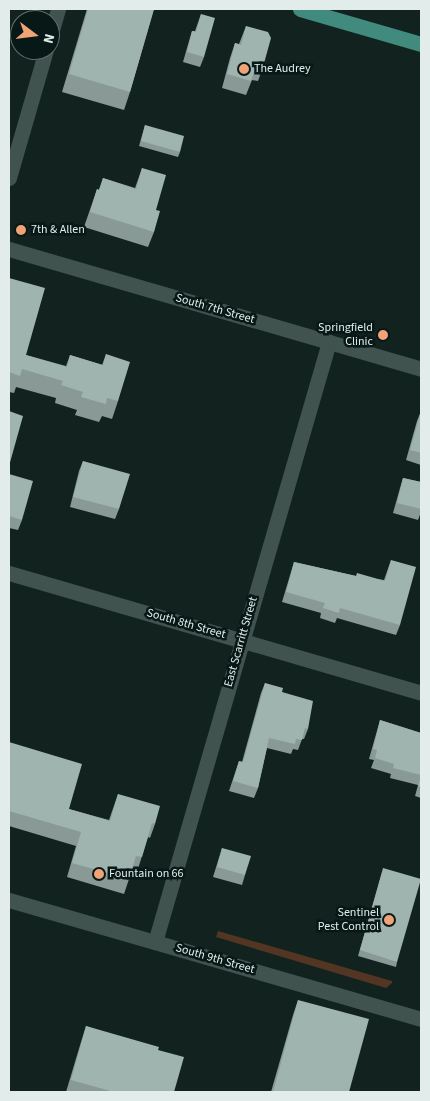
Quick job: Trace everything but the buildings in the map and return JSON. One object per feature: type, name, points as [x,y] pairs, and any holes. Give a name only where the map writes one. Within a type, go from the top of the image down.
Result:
[{"type":"main road","points":[[300,9],[421,44]]},
{"type":"street","points":[[9,178],[43,60]]},
{"type":"street","name":"South 7th Street","points":[[9,250],[421,369]]},
{"type":"street","name":"East Scarritt Street","points":[[155,942],[329,342]]},
{"type":"street","name":"South 8th Street","points":[[9,573],[421,693]]},
{"type":"street","name":"South 9th Street","points":[[9,900],[421,1019]]},
{"type":"shaded area","points":[[218,931],[392,981],[392,983],[386,988],[216,937]]},
{"type":"place","name":"The Audrey","points":[[244,69]]},
{"type":"place","name":"7th & Allen","points":[[21,230]]},
{"type":"place","name":"Springfield Clinic","points":[[383,335]]},
{"type":"place","name":"Fountain on 66","points":[[99,874]]},
{"type":"place","name":"Sentinel Pest Control","points":[[389,920]]}]
